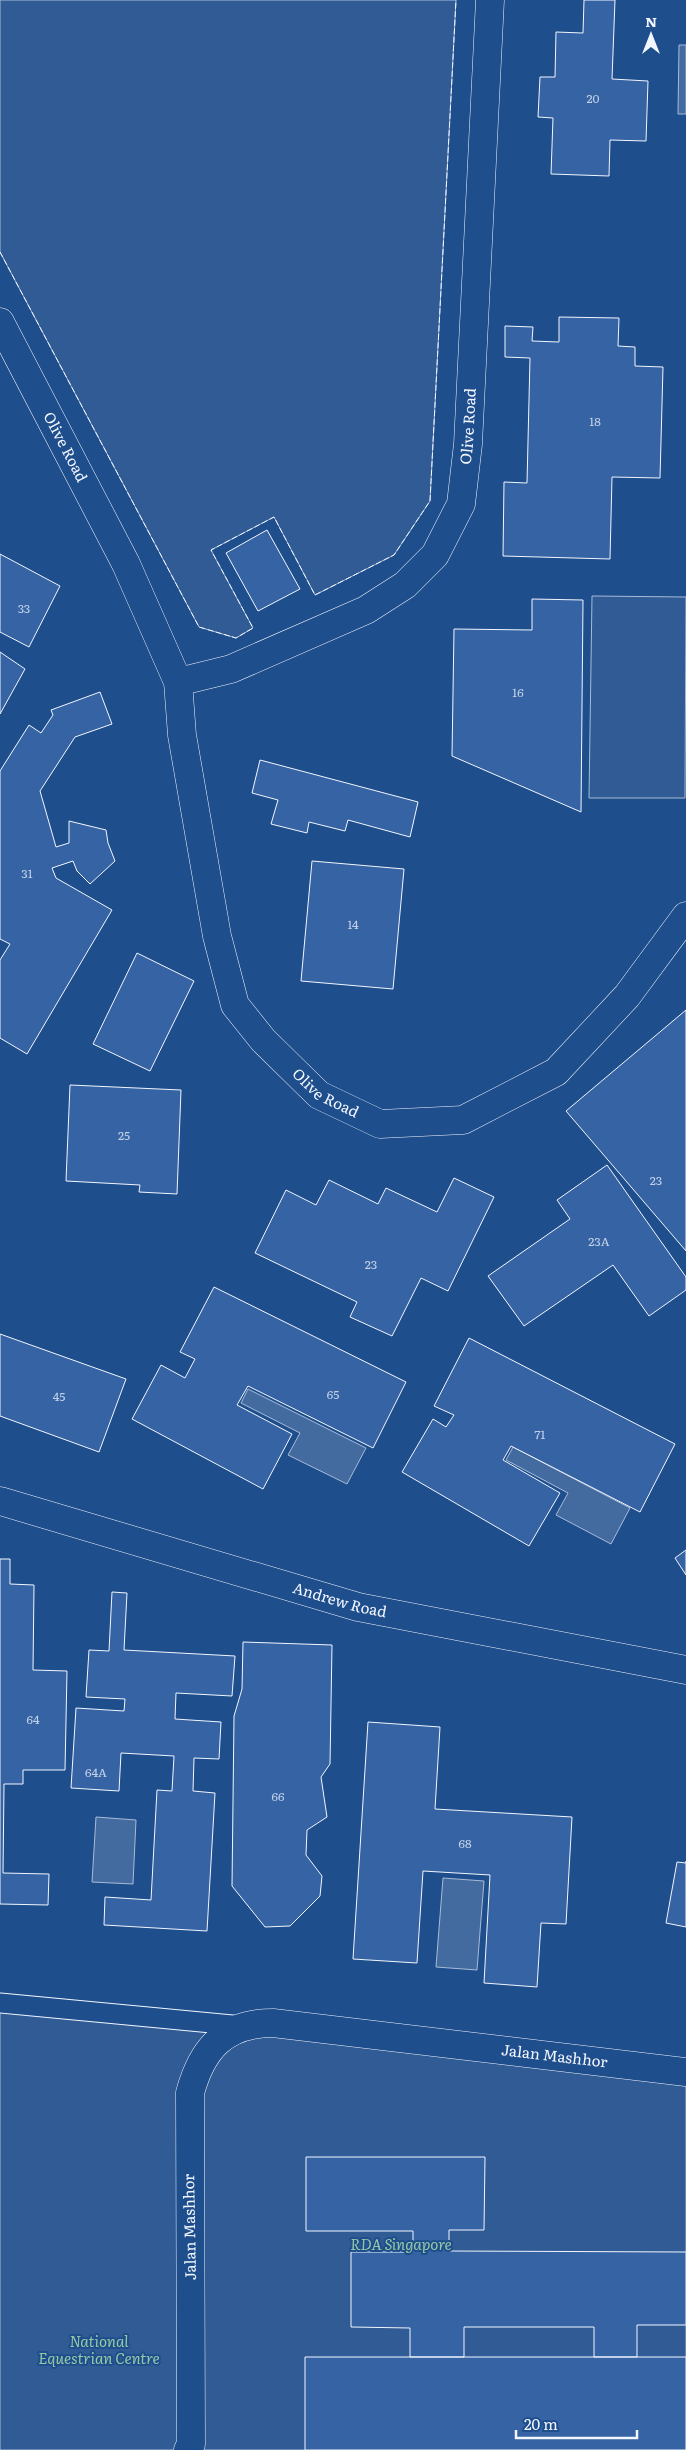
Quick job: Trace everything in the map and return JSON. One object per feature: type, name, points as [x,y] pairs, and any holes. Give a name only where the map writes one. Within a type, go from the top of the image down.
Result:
[{"type":"street","name":"Olive Road","points":[[178,682],[231,669],[374,605],[405,585],[435,555],[460,504],[468,444],[490,0]]},
{"type":"street","name":"Olive Road","points":[[0,322],[126,564],[178,682],[182,735],[212,907],[235,1005],[263,1040],[320,1095],[380,1124],[463,1120],[556,1072],[627,996],[686,916]]},
{"type":"street","name":"Andrew Road","points":[[0,1501],[358,1607],[686,1670]]},
{"type":"street","name":"Jalan Mashhor","points":[[188,2450],[191,2444],[190,2093],[195,2074],[217,2040],[244,2026],[273,2023],[686,2072]]},
{"type":"lane","name":"Jalan Mashhor","points":[[0,2003],[244,2026]]},
{"type":"shaded area","points":[[0,0],[456,0],[430,501],[394,555],[315,595],[274,517],[211,550],[253,628],[236,638],[199,627],[0,252]]},
{"type":"shaded area","points":[[679,45],[686,45],[686,114],[678,114]]},
{"type":"shaded area","points":[[592,596],[686,597],[685,798],[589,798]]},
{"type":"shaded area","points":[[248,1389],[366,1448],[347,1484],[288,1455],[300,1433],[241,1403]]},
{"type":"shaded area","points":[[513,1447],[630,1508],[611,1544],[556,1515],[568,1493],[506,1460]]},
{"type":"shaded area","points":[[96,1817],[136,1820],[133,1884],[92,1882]]},
{"type":"shaded area","points":[[443,1878],[484,1881],[477,1970],[436,1967]]},
{"type":"shaded area","name":"RDA Singapore","points":[[0,2001],[686,2073],[686,2450],[0,2450]]},
{"type":"building","points":[[584,0],[615,0],[612,79],[648,81],[646,141],[610,140],[609,176],[551,174],[553,118],[538,117],[540,77],[555,77],[556,32],[583,33]]},
{"type":"building","points":[[559,317],[619,318],[618,346],[635,347],[635,366],[663,367],[660,478],[612,477],[610,559],[503,556],[504,482],[527,483],[530,358],[505,357],[505,326],[533,327],[532,341],[559,342]]},
{"type":"building","points":[[267,530],[300,589],[258,611],[226,553]]},
{"type":"building","points":[[0,554],[60,586],[29,647],[0,632]]},
{"type":"building","points":[[532,599],[583,600],[581,812],[452,756],[454,629],[532,630]]},
{"type":"building","points":[[0,652],[25,669],[0,714]]},
{"type":"building","points":[[100,692],[112,724],[75,737],[40,791],[56,847],[69,843],[69,821],[106,830],[108,843],[115,861],[90,884],[77,871],[73,861],[52,868],[56,878],[112,910],[27,1054],[0,1038],[0,960],[10,944],[0,939],[0,771],[29,725],[41,733],[53,715],[51,710]]},
{"type":"building","points":[[260,760],[418,802],[410,837],[348,820],[345,831],[309,822],[307,833],[271,824],[278,800],[252,793]]},
{"type":"building","points":[[312,861],[404,869],[393,989],[301,981]]},
{"type":"building","points":[[137,953],[194,981],[150,1071],[93,1044]]},
{"type":"building","points":[[686,1010],[686,1251],[566,1111]]},
{"type":"building","points":[[70,1085],[181,1090],[177,1194],[139,1192],[140,1185],[66,1181]]},
{"type":"building","points":[[607,1165],[686,1277],[686,1290],[649,1316],[613,1265],[524,1326],[488,1276],[570,1219],[557,1200]]},
{"type":"building","points":[[454,1178],[494,1197],[448,1291],[421,1278],[392,1336],[350,1317],[357,1302],[255,1253],[286,1190],[316,1205],[329,1180],[378,1204],[386,1188],[437,1212]]},
{"type":"building","points":[[214,1287],[406,1382],[373,1448],[248,1386],[237,1405],[292,1434],[263,1489],[132,1419],[161,1365],[185,1378],[195,1359],[180,1352]]},
{"type":"building","points":[[0,1334],[126,1379],[99,1452],[0,1416]]},
{"type":"building","points":[[469,1338],[675,1444],[640,1512],[511,1446],[503,1460],[560,1493],[529,1546],[402,1472],[433,1419],[446,1427],[454,1415],[434,1406]]},
{"type":"building","points":[[686,1550],[686,1575],[675,1558]]},
{"type":"building","points":[[0,1559],[10,1559],[10,1584],[34,1585],[33,1670],[67,1671],[65,1770],[23,1770],[23,1784],[4,1784],[3,1873],[49,1874],[48,1905],[0,1904]]},
{"type":"building","points":[[112,1592],[127,1593],[124,1650],[235,1656],[232,1696],[176,1693],[175,1719],[221,1722],[219,1759],[194,1758],[193,1791],[215,1793],[207,1931],[104,1925],[105,1897],[151,1900],[157,1790],[172,1791],[174,1756],[121,1753],[119,1791],[71,1788],[76,1708],[124,1711],[125,1699],[86,1697],[89,1650],[109,1651]]},
{"type":"building","points":[[243,1642],[332,1645],[330,1764],[321,1777],[327,1817],[307,1830],[306,1855],[322,1876],[320,1896],[290,1926],[265,1927],[232,1886],[234,1716],[242,1689]]},
{"type":"building","points":[[368,1722],[440,1727],[435,1809],[572,1817],[566,1924],[541,1923],[537,1987],[484,1983],[490,1875],[423,1871],[417,1963],[353,1959]]},
{"type":"building","points":[[677,1862],[686,1863],[686,1927],[666,1923]]},
{"type":"building","points":[[306,2157],[485,2157],[484,2230],[449,2230],[449,2251],[686,2252],[686,2325],[637,2325],[637,2357],[594,2357],[594,2327],[464,2327],[464,2357],[410,2357],[410,2328],[351,2327],[351,2252],[413,2252],[413,2231],[306,2231]]},
{"type":"building","points":[[305,2357],[686,2357],[686,2450],[305,2450]]},
{"type":"fence","points":[[0,252],[199,627],[236,638],[253,628],[211,550],[274,517],[315,595],[394,555],[430,501],[456,0]]},
{"type":"park label","name":"National Equestrian Centre","points":[[99,2350]]}]
